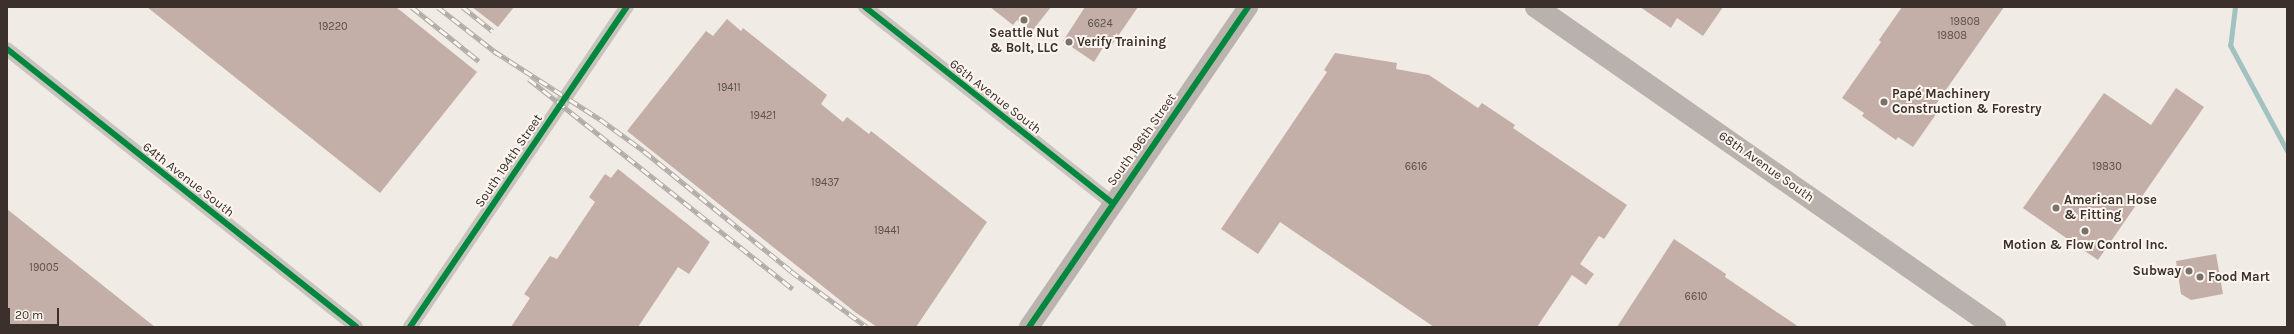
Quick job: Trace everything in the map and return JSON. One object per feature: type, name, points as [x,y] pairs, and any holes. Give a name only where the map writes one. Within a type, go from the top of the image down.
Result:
[{"type":"main road","name":"South 196th Street","points":[[1029,327],[1112,203],[1248,7]]},
{"type":"main road","name":"68th Avenue South","points":[[1536,7],[1995,327]]},
{"type":"street","name":"South 194th Street","points":[[410,327],[627,7]]},
{"type":"street","name":"66th Avenue South","points":[[865,7],[1112,203]]},
{"type":"street","name":"64th Avenue South","points":[[7,49],[356,327]]},
{"type":"building","points":[[147,7],[396,7],[477,72],[380,193]]},
{"type":"building","points":[[472,7],[514,7],[498,27]]},
{"type":"building","points":[[990,7],[1051,7],[1032,31],[1017,20],[1013,25]]},
{"type":"building","points":[[1085,7],[1138,7],[1109,49],[1104,46],[1094,62],[1063,41]]},
{"type":"building","points":[[1640,7],[1723,7],[1703,36],[1677,18],[1671,28]]},
{"type":"building","points":[[1902,7],[2004,7],[1936,104],[1941,107],[1913,147],[1898,137],[1896,140],[1862,116],[1864,113],[1842,98],[1881,42],[1879,40]]},
{"type":"building","points":[[727,19],[741,31],[743,28],[827,95],[821,104],[843,122],[847,117],[869,134],[871,131],[987,222],[916,327],[877,327],[855,312],[627,131],[706,31],[713,36]]},
{"type":"building","points":[[1335,53],[1397,63],[1396,69],[1429,75],[1478,108],[1482,103],[1515,125],[1513,128],[1627,205],[1604,239],[1599,236],[1580,264],[1594,274],[1586,285],[1572,275],[1537,327],[1434,327],[1280,222],[1258,254],[1221,229],[1327,72],[1324,70]]},
{"type":"building","points":[[2176,88],[2204,107],[2098,260],[2023,208],[2104,93],[2151,125]]},
{"type":"building","points":[[618,169],[710,242],[689,274],[678,267],[638,327],[511,327],[530,298],[524,294],[550,256],[557,259],[595,202],[589,197],[605,174],[611,178]]},
{"type":"building","points":[[7,209],[155,327],[7,327]]},
{"type":"building","points":[[1674,239],[1726,274],[1725,277],[1799,327],[1617,327]]},
{"type":"building","name":"Food Mart","points":[[2216,254],[2223,294],[2191,300],[2181,294],[2176,261]]},
{"type":"waterway","points":[[2235,7],[2230,45],[2287,151]]},
{"type":"railway","points":[[412,7],[479,61]]},
{"type":"railway","points":[[438,7],[498,54]]},
{"type":"railway","points":[[463,7],[493,31]]},
{"type":"railway","points":[[494,51],[600,119],[644,151],[791,271],[867,327]]},
{"type":"railway","points":[[529,79],[793,289]]},
{"type":"cycle path","points":[[410,327],[627,7]]},
{"type":"cycle path","points":[[865,7],[1112,203]]},
{"type":"cycle path","points":[[1029,327],[1248,7]]},
{"type":"cycle path","points":[[7,49],[356,327]]},
{"type":"place","name":"Seattle Nut & Bolt, LLC","points":[[1024,20]]},
{"type":"place","name":"Verify Training","points":[[1069,42]]},
{"type":"place","name":"Papé Machinery Construction & Forestry","points":[[1884,102]]},
{"type":"place","name":"American Hose & Fitting","points":[[2056,208]]},
{"type":"place","name":"Motion & Flow Control Inc.","points":[[2085,231]]},
{"type":"place","name":"Subway","points":[[2189,271]]},
{"type":"place","name":"Food Mart","points":[[2200,277]]}]
